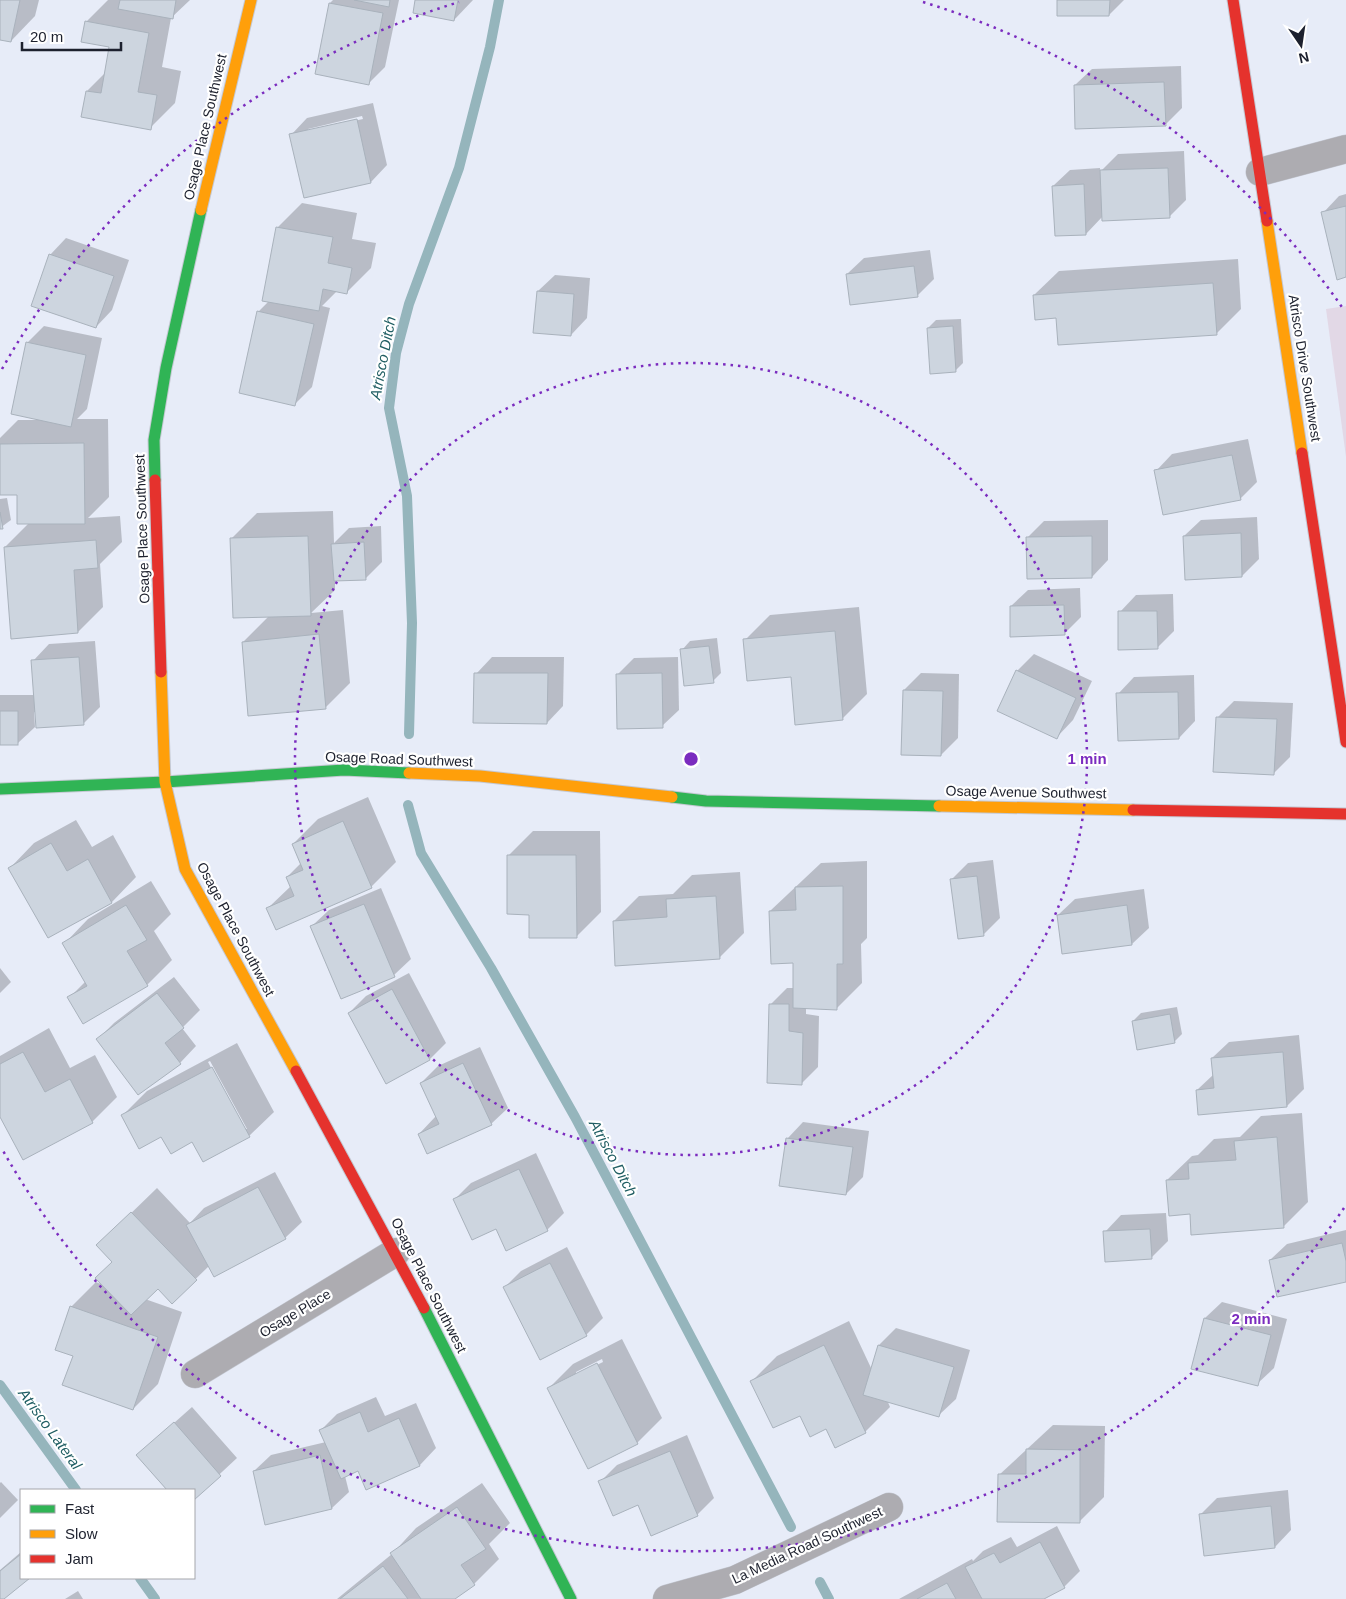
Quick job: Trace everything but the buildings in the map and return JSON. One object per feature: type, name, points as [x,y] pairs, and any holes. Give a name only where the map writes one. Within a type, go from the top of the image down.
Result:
[{"type":"street","name":"Osage Place Southwest","points":[[251,0],[184,278],[154,440],[165,782],[185,869],[396,1252],[571,1599]]},
{"type":"street","name":"Atrisco Drive Southwest","points":[[1233,0],[1346,742]]},
{"type":"street","points":[[1260,172],[1346,149]]},
{"type":"street","name":"Osage Road Southwest","points":[[0,789],[165,782],[344,770],[480,776],[706,801]]},
{"type":"street","name":"Osage Avenue Southwest","points":[[706,801],[1346,814]]},
{"type":"street","name":"Osage Place","points":[[195,1374],[396,1252]]},
{"type":"street","name":"La Media Road Southwest","points":[[667,1599],[735,1580],[889,1507]]},
{"type":"shaded area","points":[[1346,306],[1346,457],[1326,309]]},
{"type":"waterway","name":"Atrisco Ditch","points":[[409,734],[412,623],[407,496],[389,408],[396,353],[409,304],[459,168],[490,47],[499,0]]},
{"type":"waterway","name":"Atrisco Ditch","points":[[408,805],[421,853],[491,968],[575,1117],[791,1527]]},
{"type":"waterway","name":"Atrisco Lateral","points":[[0,1385],[75,1489]]},
{"type":"waterway","name":"Atrisco Lateral","points":[[141,1579],[155,1599]]},
{"type":"waterway","points":[[820,1582],[829,1599]]},
{"type":"traffic: fast","points":[[155,480],[154,440],[166,368],[201,210]]},
{"type":"traffic: fast","points":[[0,789],[165,782],[344,770],[409,773]]},
{"type":"traffic: fast","points":[[672,797],[706,801],[939,806]]},
{"type":"traffic: fast","points":[[424,1308],[571,1599]]},
{"type":"traffic: slow","points":[[201,210],[251,0]]},
{"type":"traffic: slow","points":[[1267,221],[1302,453]]},
{"type":"traffic: slow","points":[[161,672],[165,782],[185,869],[296,1071]]},
{"type":"traffic: slow","points":[[409,773],[480,776],[672,797]]},
{"type":"traffic: slow","points":[[939,806],[1133,810]]},
{"type":"traffic: jam","points":[[1233,0],[1267,221]]},
{"type":"traffic: jam","points":[[1302,453],[1346,742]]},
{"type":"traffic: jam","points":[[155,480],[161,672]]},
{"type":"traffic: jam","points":[[1133,810],[1346,814]]},
{"type":"traffic: jam","points":[[296,1071],[424,1308]]}]
